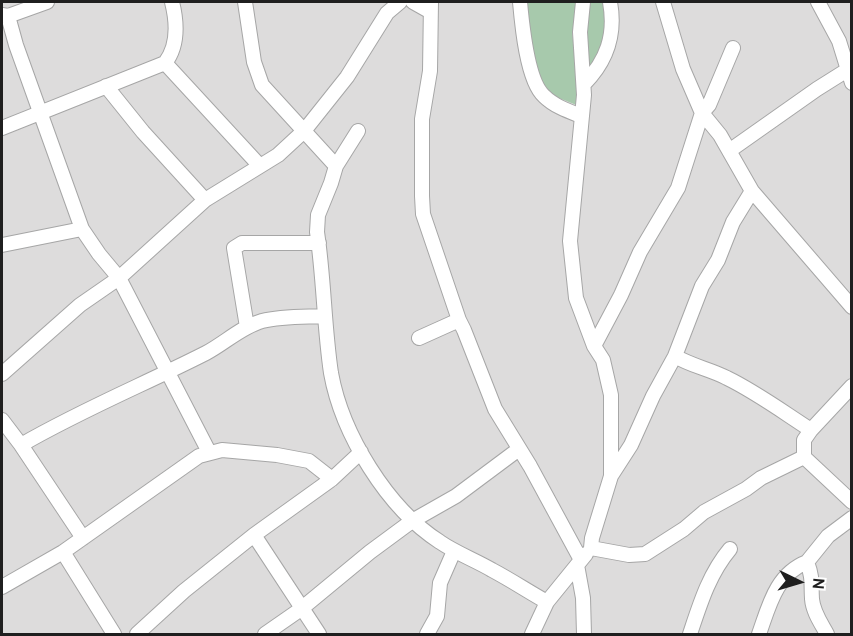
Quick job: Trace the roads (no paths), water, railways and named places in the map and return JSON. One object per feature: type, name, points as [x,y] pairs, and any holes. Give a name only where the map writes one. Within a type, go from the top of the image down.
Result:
[{"type":"street","points":[[47,2],[5,15],[40,113],[82,229],[119,278],[209,452]]},
{"type":"street","points":[[2,128],[165,63],[171,56],[176,38],[176,19],[172,2]]},
{"type":"street","points":[[245,2],[254,62],[262,85],[336,166]]},
{"type":"street","points":[[2,374],[80,305],[119,278],[205,200],[278,155],[304,131],[347,77],[387,13],[400,2]]},
{"type":"street","points":[[413,2],[430,6],[430,71],[422,119],[423,214],[459,320],[465,330],[495,409],[519,449],[579,563],[584,598],[584,634]]},
{"type":"street","points":[[520,2],[524,42],[534,80],[542,96],[561,108],[581,116]]},
{"type":"street","points":[[584,2],[580,32],[584,84],[570,241],[576,298],[594,346],[603,360],[611,395],[611,476]]},
{"type":"street","points":[[584,84],[599,69],[608,50],[612,29],[610,2]]},
{"type":"street","points":[[663,2],[683,69],[702,112],[720,135],[752,191],[852,307]]},
{"type":"street","points":[[729,151],[817,89],[850,73],[839,41],[818,2]]},
{"type":"street","points":[[594,346],[621,295],[640,252],[678,188],[702,112],[709,105],[733,48]]},
{"type":"street","points":[[165,63],[260,166]]},
{"type":"street","points":[[106,86],[143,132],[205,200]]},
{"type":"street","points":[[358,131],[336,166],[318,215],[326,316],[335,385],[341,408],[361,452],[392,498],[412,520],[438,542],[491,569],[547,603]]},
{"type":"street","points":[[532,634],[547,603],[591,548],[611,476],[632,445],[652,396],[675,356],[702,286],[718,260],[733,222],[752,191]]},
{"type":"street","points":[[2,245],[82,229]]},
{"type":"street","points":[[247,327],[234,248],[242,243],[319,243]]},
{"type":"street","points":[[21,445],[58,423],[208,352],[247,327],[261,321],[326,316]]},
{"type":"street","points":[[419,338],[459,320]]},
{"type":"street","points":[[675,356],[687,363],[724,376],[754,392],[811,430]]},
{"type":"street","points":[[852,386],[804,440],[804,457],[852,502]]},
{"type":"street","points":[[2,420],[83,538]]},
{"type":"street","points":[[265,634],[301,609],[412,520],[456,496],[519,449]]},
{"type":"street","points":[[2,587],[63,552],[199,456],[209,452],[249,451],[309,461],[332,479]]},
{"type":"street","points":[[136,634],[184,591],[332,479],[361,452]]},
{"type":"street","points":[[591,548],[629,555],[645,554],[684,529],[704,512],[761,478],[804,457]]},
{"type":"street","points":[[759,634],[771,597],[784,577],[798,565],[807,561],[828,536],[852,518]]},
{"type":"street","points":[[254,536],[319,634]]},
{"type":"street","points":[[690,634],[705,590],[719,562],[730,549]]},
{"type":"street","points":[[426,634],[436,616],[440,583],[453,550]]},
{"type":"street","points":[[63,552],[114,634]]},
{"type":"street","points":[[807,561],[813,577],[812,599],[815,613],[827,634]]}]
